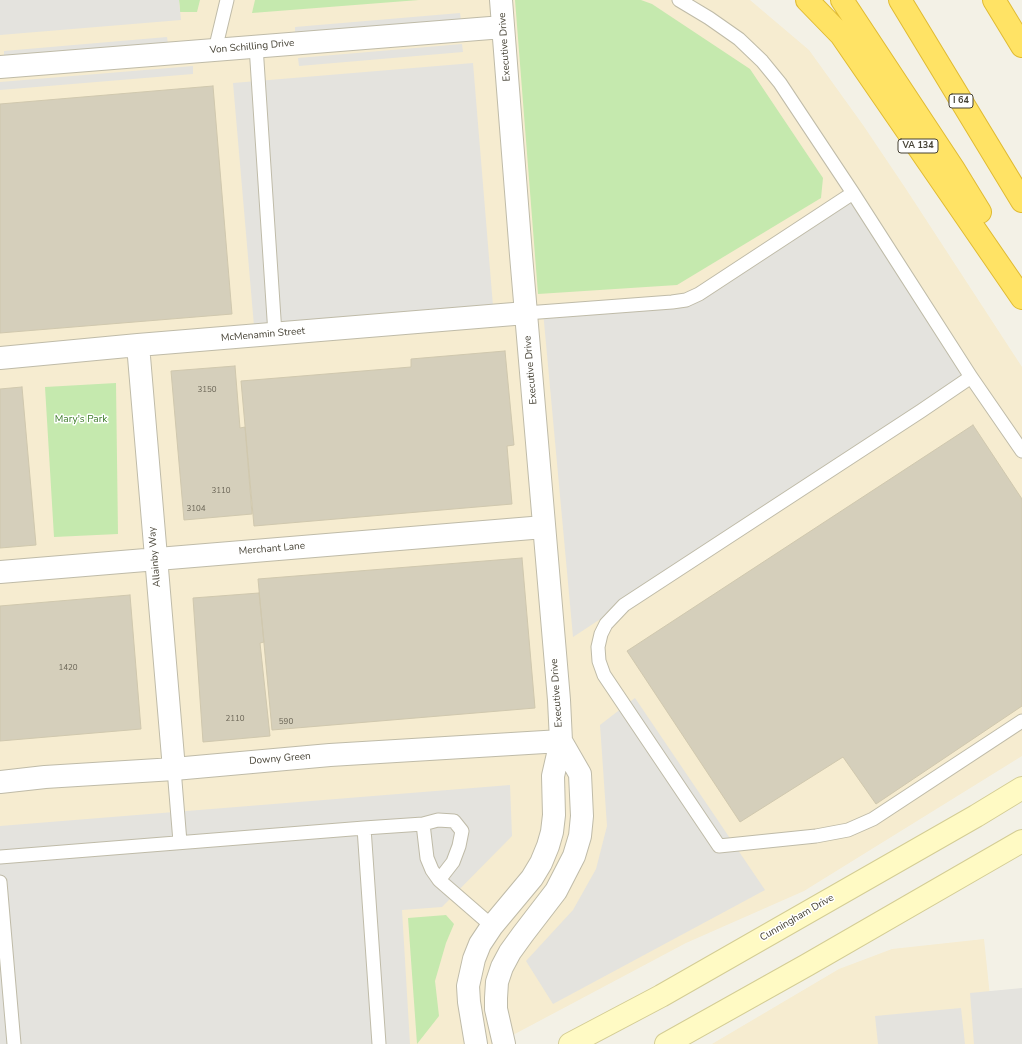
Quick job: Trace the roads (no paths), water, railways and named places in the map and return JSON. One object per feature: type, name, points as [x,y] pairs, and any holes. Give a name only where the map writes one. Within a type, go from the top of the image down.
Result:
[{"type":"highway","name":"VA 134","points":[[807,0],[841,35],[1022,298]]},
{"type":"highway","points":[[842,0],[953,168],[1022,280]]},
{"type":"highway","name":"I 64","points":[[900,0],[1022,201]]},
{"type":"highway","points":[[994,0],[1022,46]]},
{"type":"main road","name":"Cunningham Drive","points":[[570,1044],[661,996],[1022,788]]},
{"type":"main road","points":[[666,1044],[1022,841]]},
{"type":"street","name":"Executive Drive","points":[[476,1044],[468,986],[474,959],[480,944],[492,926],[532,878],[542,862],[552,832],[554,815],[553,776],[561,740],[501,0]]},
{"type":"street","name":"Von Schilling Drive","points":[[0,67],[504,27]]},
{"type":"street","name":"McMenamin Street","points":[[0,358],[526,313]]},
{"type":"street","name":"Allainby Way","points":[[138,345],[155,559],[174,768]]},
{"type":"street","name":"Merchant Lane","points":[[0,572],[544,527]]},
{"type":"street","name":"Executive Drive","points":[[504,1044],[496,1009],[497,982],[502,967],[510,952],[556,891],[574,856],[580,836],[582,816],[580,774],[561,740]]},
{"type":"street","name":"Downy Green","points":[[0,782],[45,777],[330,755],[561,740]]},
{"type":"lane","points":[[215,50],[227,0]]},
{"type":"lane","points":[[679,0],[709,18],[739,40],[762,61],[780,83],[853,193],[971,377],[1022,451]]},
{"type":"lane","points":[[256,46],[275,334]]},
{"type":"lane","points":[[526,313],[686,300],[699,294],[853,193]]},
{"type":"lane","points":[[971,377],[624,605],[606,624],[601,634],[598,647],[599,661],[604,674],[719,846],[816,836],[848,830],[873,819],[1022,721]]},
{"type":"lane","points":[[174,768],[180,842]]},
{"type":"lane","points":[[0,857],[423,824],[438,820],[454,821],[462,831],[459,846],[453,862],[439,880]]},
{"type":"lane","points":[[423,824],[427,858],[432,870],[439,880],[492,926]]},
{"type":"lane","points":[[364,828],[379,1044]]},
{"type":"lane","points":[[0,882],[14,1044]]},
{"type":"park label","name":"Mary's Park","points":[[81,420]]}]
